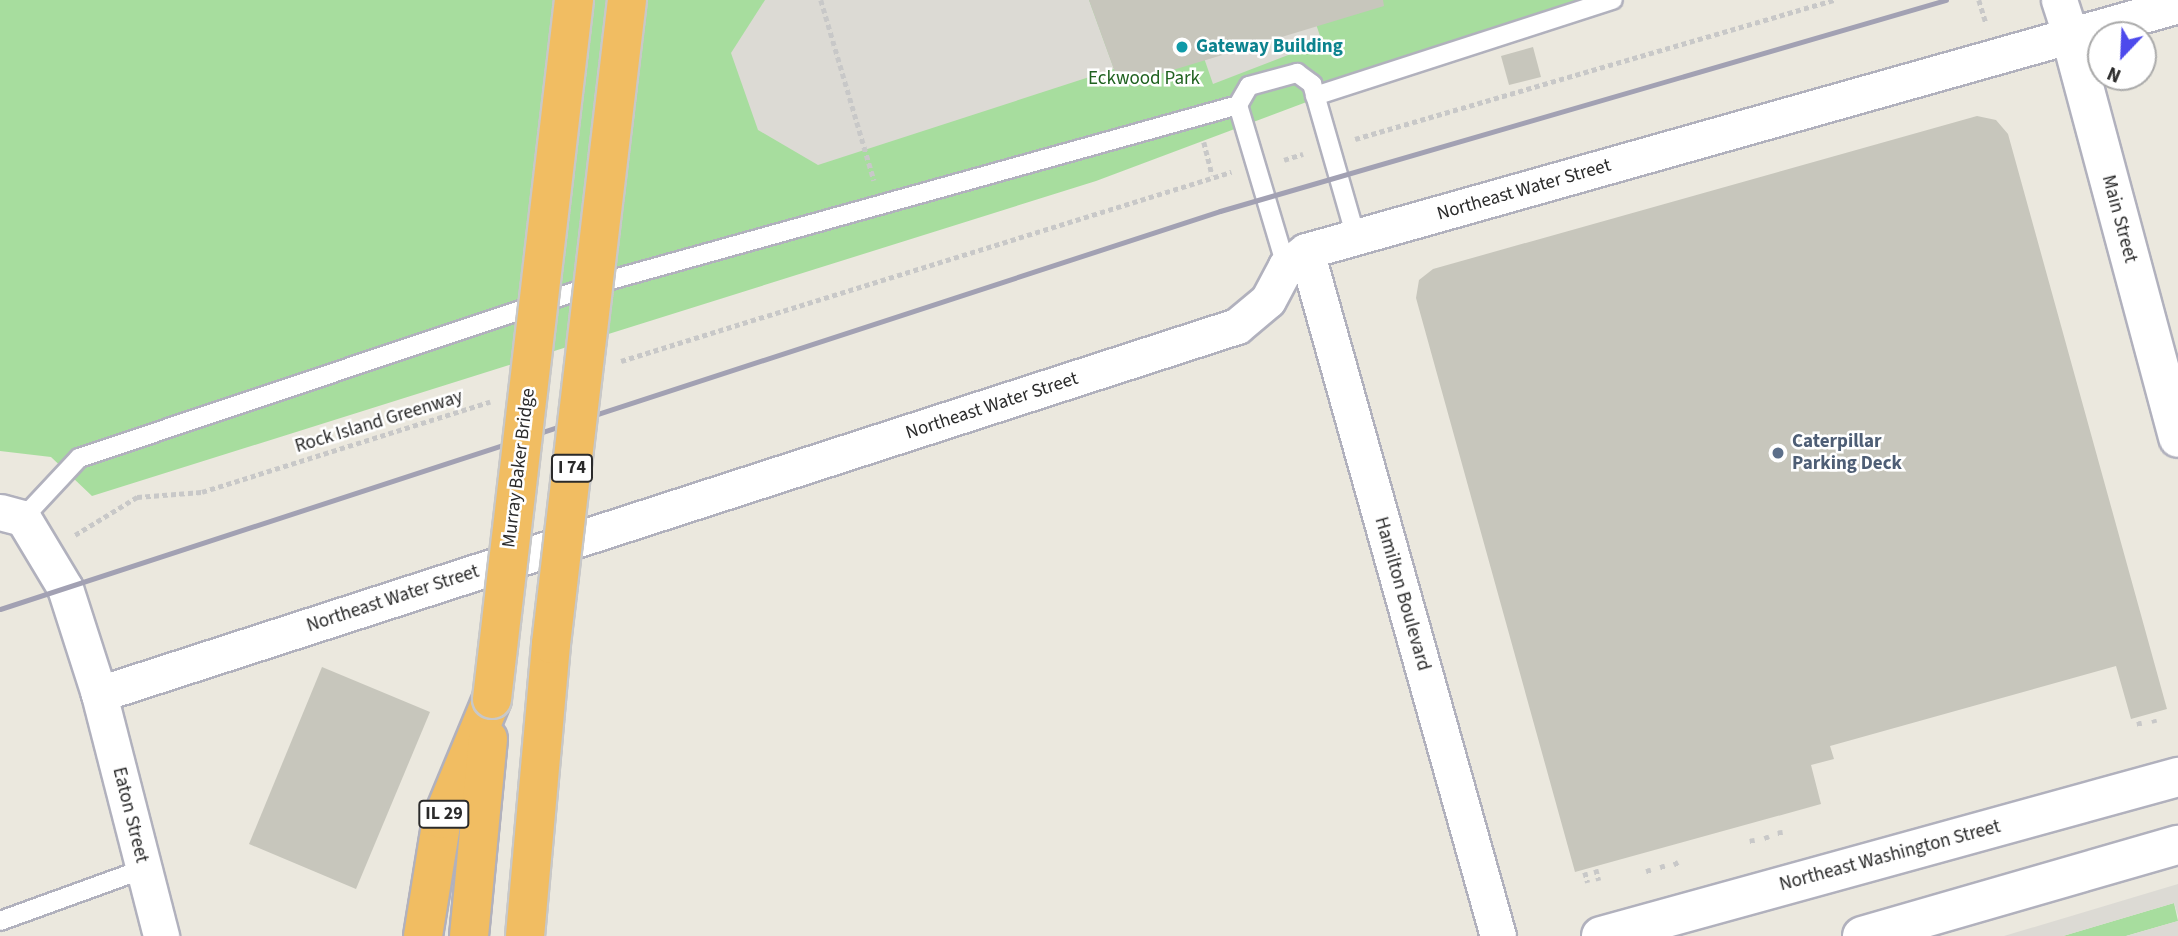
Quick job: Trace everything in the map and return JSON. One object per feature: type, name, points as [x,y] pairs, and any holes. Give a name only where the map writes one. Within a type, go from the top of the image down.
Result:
[{"type":"highway","name":"Murray Baker Bridge","points":[[470,936],[492,699],[574,0]]},
{"type":"highway","name":"I 74","points":[[525,936],[551,644],[627,0]]},
{"type":"highway","name":"IL 29","points":[[423,936],[442,819],[492,699]]},
{"type":"street","name":"Northeast Water Street","points":[[99,694],[1237,326],[1268,300],[1296,258],[1356,237],[2064,17],[2178,5]]},
{"type":"street","name":"Main Street","points":[[2064,17],[2178,438]]},
{"type":"street","name":"Hamilton Boulevard","points":[[1296,258],[1498,936]]},
{"type":"street","points":[[11,515],[65,588],[99,694]]},
{"type":"street","name":"Eaton Street","points":[[99,694],[161,936]]},
{"type":"street","name":"Northeast Washington Street","points":[[1601,936],[2178,777]]},
{"type":"street","points":[[1862,936],[2178,845]]},
{"type":"lane","points":[[1315,96],[1613,0]]},
{"type":"lane","points":[[11,515],[79,458],[607,281],[882,207],[1238,105],[1248,86],[1297,73],[1308,78],[1315,96],[1356,237]]},
{"type":"lane","points":[[1238,105],[1296,258]]},
{"type":"lane","points":[[0,920],[144,869]]},
{"type":"path","points":[[821,0],[882,207]]},
{"type":"path","points":[[1979,0],[1989,32]]},
{"type":"path","points":[[608,365],[687,340]]},
{"type":"path","name":"Rock Island Greenway","points":[[83,531],[137,497],[202,492],[503,398]]},
{"type":"path","points":[[1675,861],[1678,867]]},
{"type":"path","points":[[1662,864],[1664,871]]},
{"type":"path","points":[[1648,868],[1650,875]]},
{"type":"path","points":[[1596,869],[1599,881]]},
{"type":"path","points":[[1585,872],[1588,883]]},
{"type":"green space","name":"Eckwood Park","points":[[0,0],[1578,0],[1096,181],[92,496],[51,457],[0,451]]},
{"type":"green space","points":[[2174,903],[2178,921],[2126,936],[2063,936]]},
{"type":"shaded area","points":[[765,0],[1089,0],[1114,69],[818,165],[758,130],[731,53]]},
{"type":"shaded area","points":[[1184,0],[1308,0],[1322,42],[1213,84]]},
{"type":"shaded area","points":[[2178,884],[2178,916],[2174,903],[2063,936],[2004,936]]},
{"type":"shaded area","points":[[2178,921],[2178,936],[2126,936]]},
{"type":"building","name":"Gateway Building","points":[[1089,0],[1383,0],[1384,6],[1120,86]]},
{"type":"building","points":[[1533,47],[1541,77],[1509,85],[1501,56]]},
{"type":"building","name":"Caterpillar Parking Deck","points":[[1977,116],[1996,120],[2008,134],[2167,709],[2131,719],[2116,666],[1830,746],[1834,759],[1811,765],[1821,804],[1575,872],[1416,298],[1419,280],[1433,269]]},
{"type":"building","points":[[322,667],[430,712],[356,889],[249,844]]},
{"type":"railway","points":[[0,609],[1220,211],[1946,0]]},
{"type":"place","name":"Gateway Building","points":[[1182,47]]},
{"type":"place","name":"Caterpillar Parking Deck","points":[[1778,453]]}]
